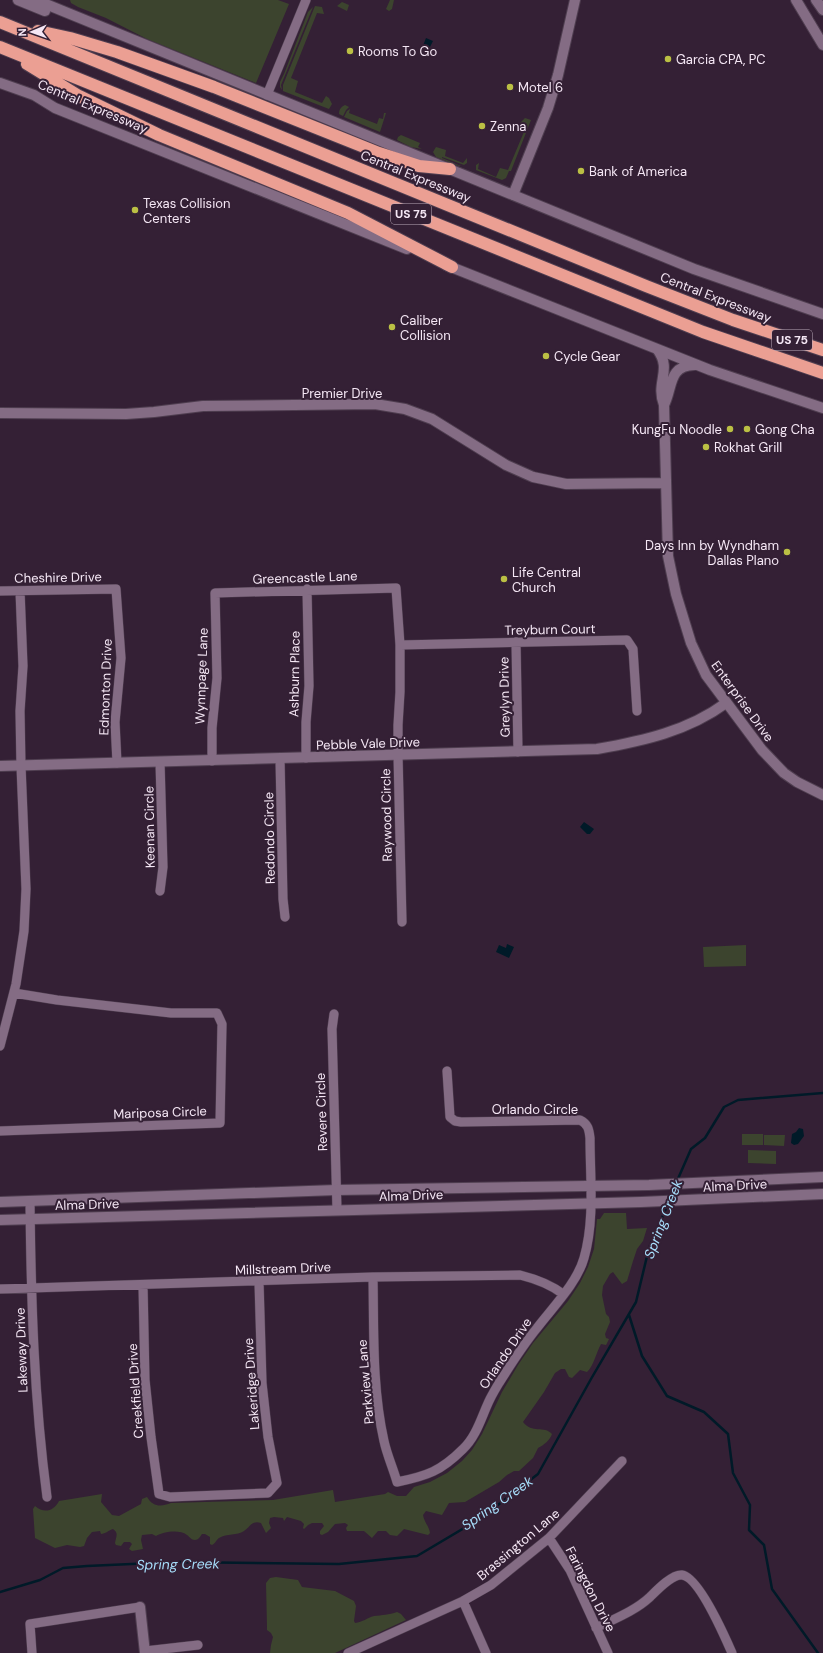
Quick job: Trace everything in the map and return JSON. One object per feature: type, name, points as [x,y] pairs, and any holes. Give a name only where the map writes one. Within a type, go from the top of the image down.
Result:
[{"type":"highway","points":[[2,23],[70,38],[117,52],[214,87],[369,149],[420,166],[450,170]]},
{"type":"highway","name":"Central Expressway","points":[[2,23],[660,292],[733,320],[823,350]]},
{"type":"highway","points":[[0,47],[79,96],[159,135],[348,213],[452,267]]},
{"type":"highway","name":"Central Expressway","points":[[0,47],[689,326],[758,352],[823,373]]},
{"type":"main road","points":[[18,0],[58,16],[70,14]]},
{"type":"main road","name":"Central Expressway","points":[[36,0],[694,269],[823,314]]},
{"type":"main road","points":[[513,195],[558,75],[575,0]]},
{"type":"main road","points":[[796,0],[823,45]]},
{"type":"main road","points":[[816,0],[823,10]]},
{"type":"main road","points":[[0,79],[34,95]]},
{"type":"main road","name":"Central Expressway","points":[[0,83],[34,95],[55,108],[657,349],[769,391],[823,408]]},
{"type":"main road","name":"Enterprise Drive","points":[[657,349],[664,360],[665,365],[661,386],[661,398],[664,405]]},
{"type":"main road","name":"Enterprise Drive","points":[[696,364],[687,365],[680,368],[674,374],[664,405],[668,556],[676,594],[698,660],[706,675],[726,703],[775,765],[797,782],[823,795]]},
{"type":"main road","name":"Premier Drive","points":[[0,414],[126,414],[203,406],[389,405],[417,412],[432,419],[506,465],[533,478],[566,484],[666,483]]},
{"type":"main road","name":"Pebble Vale Drive","points":[[0,766],[597,749],[644,740],[691,724],[714,712],[726,703]]},
{"type":"main road","name":"Alma Drive","points":[[0,1202],[336,1190],[649,1185],[823,1177]]},
{"type":"main road","points":[[787,1179],[788,1195]]},
{"type":"main road","name":"Alma Drive","points":[[0,1220],[692,1201],[823,1194]]},
{"type":"main road","points":[[140,1607],[145,1652]]},
{"type":"street","points":[[267,95],[306,0]]},
{"type":"street","name":"Greencastle Lane","points":[[215,593],[307,589],[396,588]]},
{"type":"street","name":"Raywood Circle","points":[[396,588],[400,645],[398,755],[402,922]]},
{"type":"street","name":"Cheshire Drive","points":[[0,591],[116,589]]},
{"type":"street","name":"Edmonton Drive","points":[[116,589],[121,658],[115,722],[116,763]]},
{"type":"street","name":"Ashburn Place","points":[[306,758],[306,722],[309,686],[307,589]]},
{"type":"street","points":[[0,1046],[14,993],[24,931],[25,904],[20,711],[22,666],[20,591]]},
{"type":"street","name":"Wynnpage Lane","points":[[212,760],[212,728],[217,678],[215,593]]},
{"type":"street","name":"Treyburn Court","points":[[400,645],[627,640],[633,649],[637,711]]},
{"type":"street","name":"Greylyn Drive","points":[[516,642],[518,752]]},
{"type":"street","name":"Redondo Circle","points":[[280,759],[283,899],[285,917]]},
{"type":"street","name":"Keenan Circle","points":[[160,762],[163,867],[160,891]]},
{"type":"street","name":"Mariposa Circle","points":[[0,1131],[220,1123],[222,1024],[217,1013],[171,1013],[57,1000],[14,993]]},
{"type":"street","name":"Revere Circle","points":[[334,1014],[332,1029],[337,1210]]},
{"type":"street","name":"Orlando Circle","points":[[447,1071],[450,1117],[455,1121],[580,1120],[586,1123],[589,1129],[590,1203]]},
{"type":"street","name":"Lakeway Drive","points":[[30,1201],[35,1386],[47,1497]]},
{"type":"street","name":"Orlando Drive","points":[[397,1482],[417,1478],[437,1471],[465,1448],[476,1432],[490,1398],[512,1363],[576,1278],[584,1260],[589,1237],[590,1203]]},
{"type":"street","name":"Millstream Drive","points":[[0,1289],[520,1275],[553,1287],[563,1294]]},
{"type":"street","name":"Parkview Lane","points":[[373,1278],[375,1374],[378,1408],[384,1442],[397,1482]]},
{"type":"street","name":"Lakeridge Drive","points":[[159,1494],[170,1496],[268,1493],[277,1483],[268,1437],[262,1383],[259,1282]]},
{"type":"street","name":"Creekfield Drive","points":[[143,1285],[145,1380],[150,1437],[159,1494]]},
{"type":"street","name":"Brassington Lane","points":[[348,1653],[360,1650],[463,1601],[491,1585],[549,1538],[622,1461]]},
{"type":"street","name":"Faringdon Drive","points":[[549,1538],[570,1570],[608,1653]]},
{"type":"street","points":[[596,1628],[646,1601],[673,1578],[680,1574],[689,1577],[698,1588],[711,1609],[732,1653]]},
{"type":"street","points":[[463,1601],[486,1653]]},
{"type":"street","points":[[32,1653],[30,1624],[140,1607]]},
{"type":"street","points":[[145,1652],[198,1645]]},
{"type":"green space","points":[[70,0],[278,0],[289,4],[256,83],[147,39],[106,18],[78,7],[71,3]]},
{"type":"green space","points":[[390,0],[394,0],[392,9],[389,11],[386,9]]},
{"type":"green space","points":[[342,2],[349,5],[347,11],[337,6]]},
{"type":"green space","points":[[315,6],[322,7],[324,14],[317,13],[291,78],[298,81],[295,92],[322,103],[326,96],[329,98],[332,104],[329,109],[283,91],[283,85]]},
{"type":"green space","points":[[313,7],[281,85],[282,90],[280,87],[280,82],[308,12]]},
{"type":"green space","points":[[345,105],[349,107],[343,116],[339,114],[339,112],[340,108]]},
{"type":"green space","points":[[350,109],[349,113],[377,124],[379,118],[383,119],[384,113],[386,113],[380,132],[344,117]]},
{"type":"green space","points":[[525,118],[531,120],[511,171],[509,171],[506,178],[502,180],[476,170],[476,165],[479,163],[478,169],[496,177],[500,168],[508,170],[526,127],[520,123]]},
{"type":"green space","points":[[401,135],[420,143],[418,147],[422,149],[411,147],[397,140]]},
{"type":"green space","points":[[436,147],[446,150],[445,156],[463,163],[467,158],[467,163],[464,165],[442,157],[461,166],[459,166],[436,157],[433,152]]},
{"type":"green space","points":[[746,945],[746,966],[704,967],[703,947]]},
{"type":"green space","points":[[742,1134],[763,1134],[763,1145],[742,1145]]},
{"type":"green space","points":[[764,1135],[785,1135],[784,1146],[764,1145]]},
{"type":"green space","points":[[748,1150],[776,1151],[776,1164],[748,1163]]},
{"type":"green space","points":[[604,1213],[626,1213],[627,1229],[647,1228],[643,1241],[637,1249],[627,1281],[622,1284],[613,1272],[610,1274],[603,1286],[602,1295],[606,1314],[609,1317],[610,1322],[605,1334],[606,1338],[609,1339],[606,1345],[601,1344],[587,1372],[580,1370],[572,1378],[569,1377],[565,1369],[561,1369],[555,1373],[523,1422],[530,1428],[549,1431],[552,1434],[546,1442],[538,1448],[533,1458],[519,1471],[514,1471],[507,1475],[499,1482],[465,1502],[449,1503],[442,1515],[426,1511],[423,1515],[430,1533],[428,1535],[404,1529],[397,1536],[390,1535],[386,1531],[378,1531],[372,1538],[364,1531],[347,1531],[346,1528],[348,1525],[345,1523],[335,1524],[328,1532],[322,1535],[320,1534],[320,1531],[324,1526],[322,1523],[312,1523],[304,1529],[304,1524],[301,1521],[287,1517],[284,1521],[283,1518],[274,1517],[270,1518],[269,1523],[271,1528],[266,1533],[261,1523],[255,1522],[241,1533],[219,1538],[212,1545],[210,1544],[210,1537],[205,1534],[202,1534],[195,1540],[184,1533],[171,1532],[156,1536],[152,1534],[142,1535],[141,1540],[143,1549],[132,1551],[129,1549],[132,1544],[130,1542],[124,1542],[121,1546],[116,1545],[117,1534],[113,1529],[102,1534],[100,1531],[92,1532],[87,1538],[84,1546],[80,1547],[67,1545],[55,1548],[35,1538],[33,1509],[35,1506],[45,1511],[52,1509],[59,1501],[102,1494],[101,1502],[112,1515],[119,1516],[141,1504],[142,1499],[147,1497],[152,1503],[164,1505],[171,1503],[273,1500],[333,1490],[335,1502],[385,1494],[388,1492],[397,1496],[406,1496],[414,1487],[430,1482],[447,1473],[462,1461],[472,1450],[482,1434],[502,1392],[518,1365],[533,1343],[568,1301],[580,1283],[588,1267],[594,1249],[597,1219],[600,1219]]},
{"type":"green space","points":[[276,1577],[298,1580],[302,1587],[335,1591],[354,1601],[356,1606],[355,1623],[374,1616],[397,1612],[406,1620],[335,1653],[270,1653],[273,1637],[267,1630],[266,1583],[270,1578]]},
{"type":"water","points":[[426,38],[433,41],[428,51],[422,48]]},
{"type":"water","points":[[584,822],[594,829],[590,834],[587,834],[580,827]]},
{"type":"water","points":[[507,944],[514,947],[509,958],[496,952],[499,945],[506,948]]},
{"type":"water","points":[[799,1128],[803,1129],[804,1136],[798,1144],[794,1145],[791,1143],[792,1134]]},
{"type":"waterway","name":"Spring Creek","points":[[677,1181],[691,1149],[705,1138],[724,1107],[738,1100],[823,1093]]},
{"type":"waterway","name":"Spring Creek","points":[[670,1198],[675,1186]]},
{"type":"waterway","name":"Spring Creek","points":[[0,1592],[40,1580],[63,1568],[176,1562],[339,1564],[417,1556],[481,1518],[538,1474],[636,1302],[649,1248],[668,1204]]},
{"type":"waterway","points":[[629,1315],[642,1356],[667,1396],[704,1412],[728,1434],[733,1473],[750,1505],[749,1530],[764,1545],[772,1589],[818,1653]]},
{"type":"place","name":"Rooms To Go","points":[[350,51]]},
{"type":"place","name":"Garcia CPA, PC","points":[[668,59]]},
{"type":"place","name":"Motel 6","points":[[510,87]]},
{"type":"place","name":"Zenna","points":[[482,126]]},
{"type":"place","name":"Bank of America","points":[[581,171]]},
{"type":"place","name":"Texas Collision Centers","points":[[135,210]]},
{"type":"place","name":"Caliber Collision","points":[[392,327]]},
{"type":"place","name":"Cycle Gear","points":[[546,356]]},
{"type":"place","name":"KungFu Noodle","points":[[730,429]]},
{"type":"place","name":"Gong Cha","points":[[747,429]]},
{"type":"place","name":"Rokhat Grill","points":[[706,447]]},
{"type":"place","name":"Days Inn by Wyndham Dallas Plano","points":[[787,552]]},
{"type":"place","name":"Life Central Church","points":[[504,579]]}]
